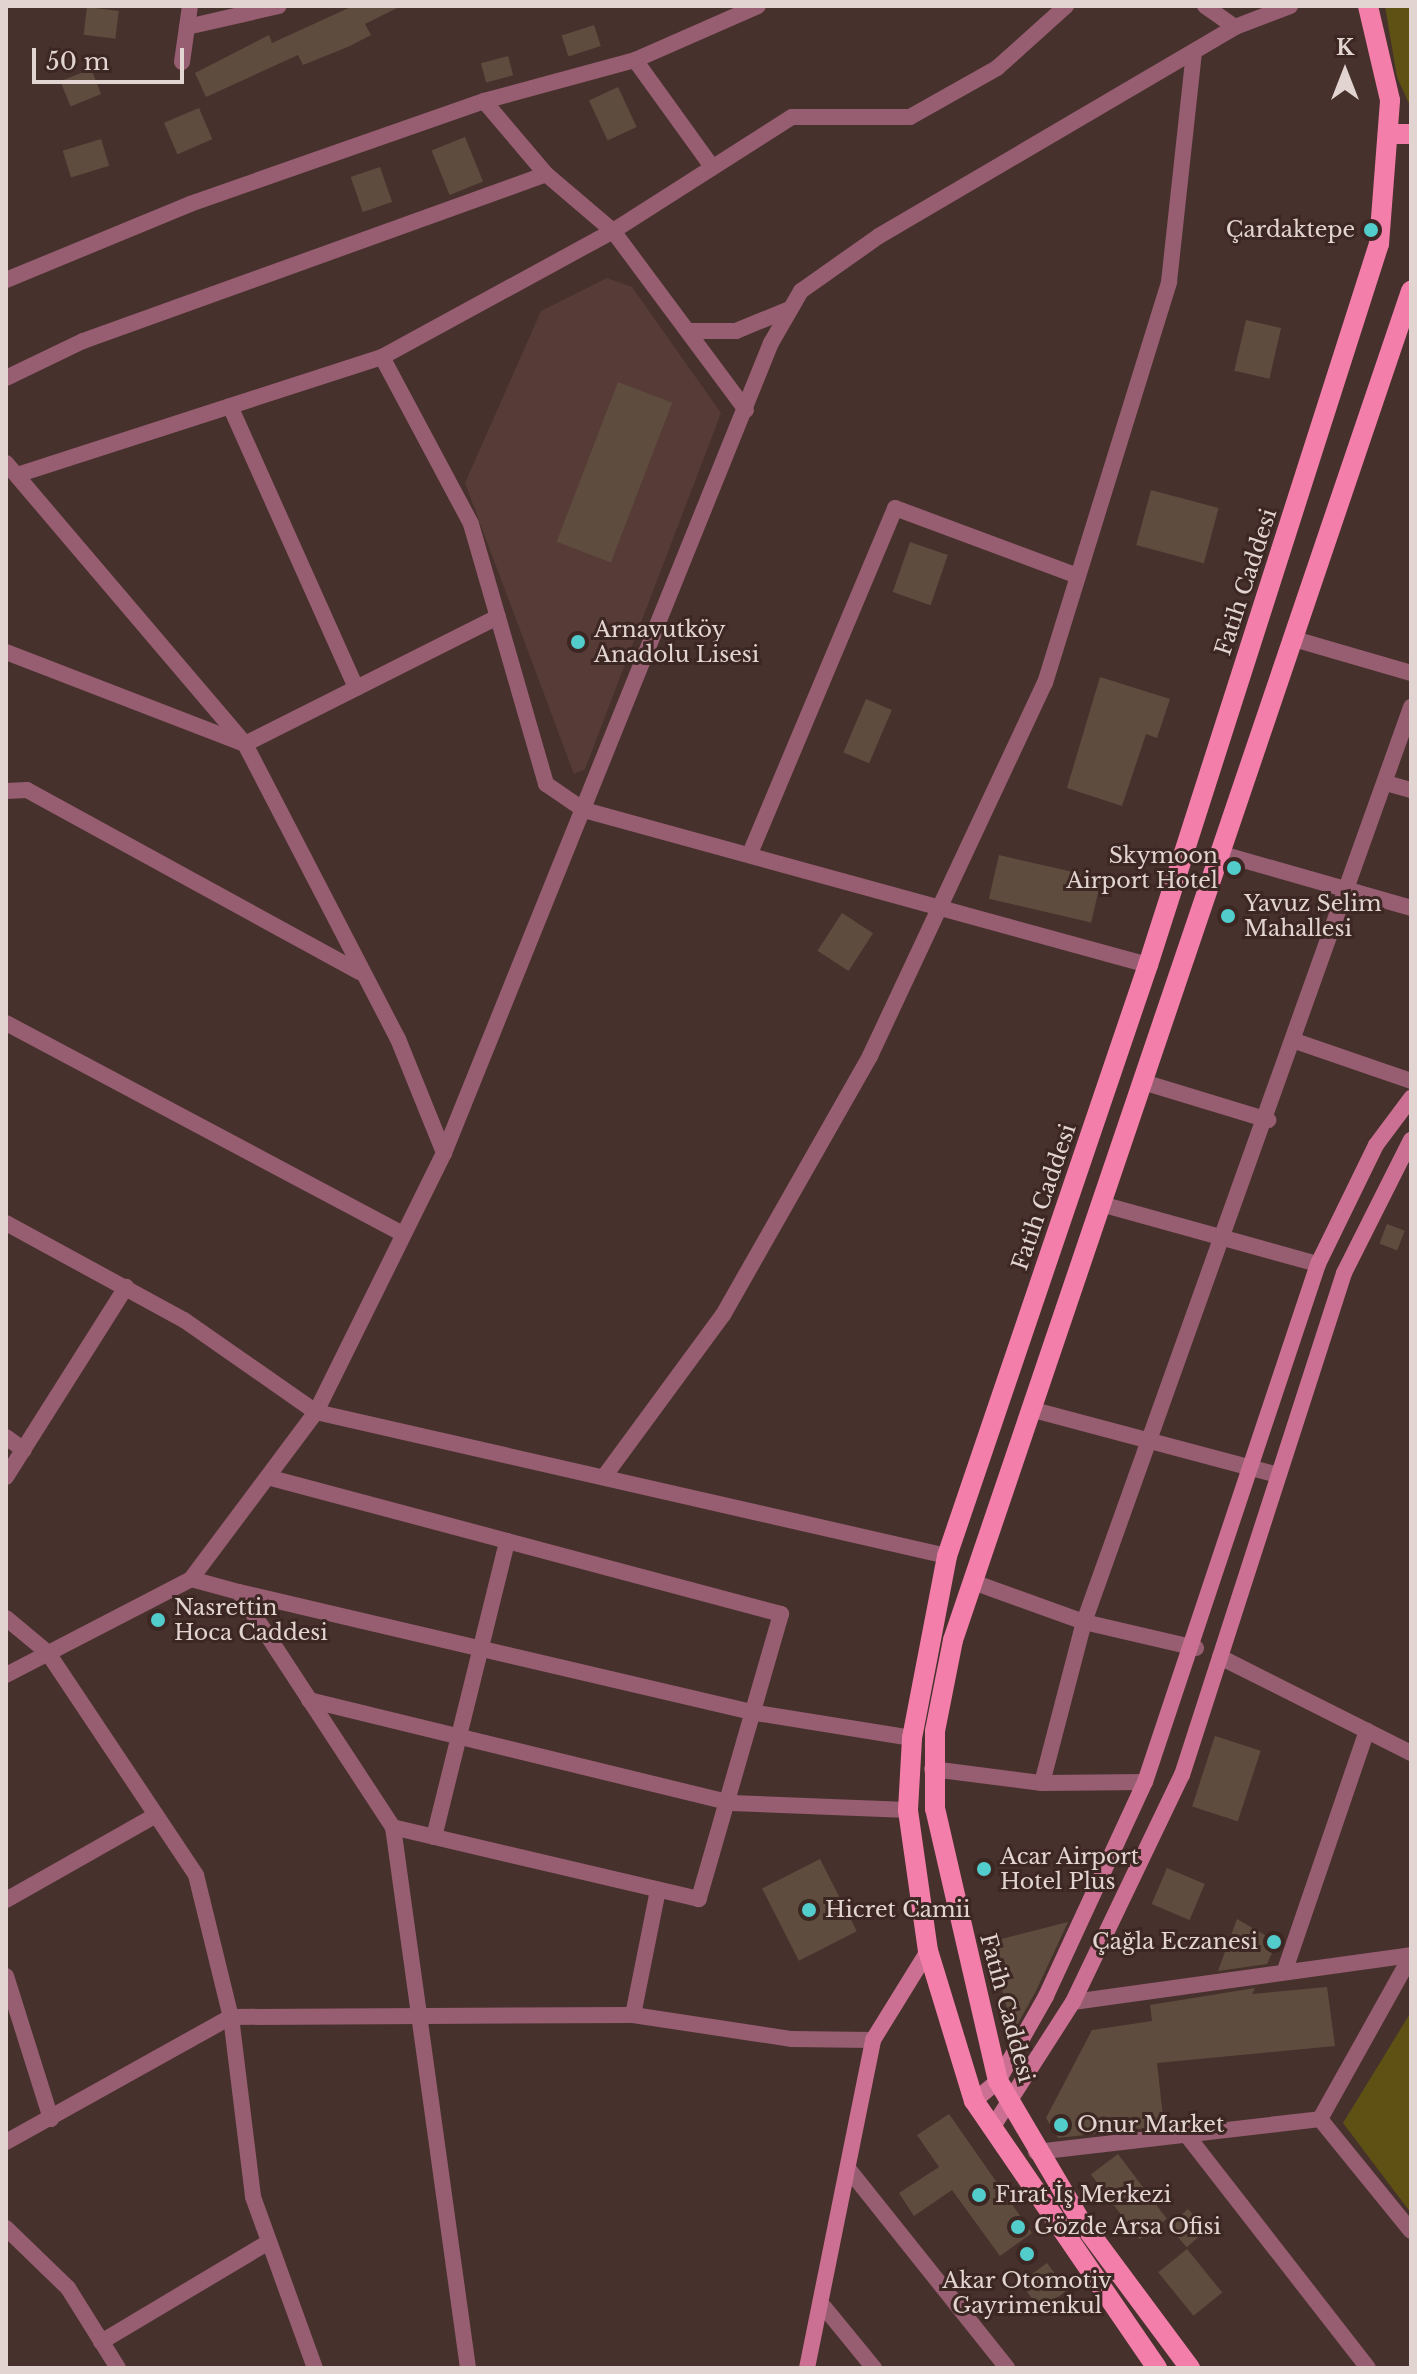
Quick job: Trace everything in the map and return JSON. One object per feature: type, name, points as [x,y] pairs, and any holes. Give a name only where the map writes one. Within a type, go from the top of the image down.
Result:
[{"type":"main road","name":"Fatih Caddesi","points":[[1157,2368],[974,2101],[928,1951],[908,1810],[912,1738],[947,1556],[1148,965],[1379,244],[1400,134],[1368,6]]},
{"type":"main road","name":"Fatih Caddesi","points":[[1190,2368],[1036,2152],[998,2081],[932,1769],[953,1640],[1411,291]]},
{"type":"street","points":[[182,62],[190,6]]},
{"type":"street","points":[[187,27],[279,6]]},
{"type":"street","points":[[6,280],[190,204],[484,101],[635,60],[758,6]]},
{"type":"street","points":[[20,474],[382,357],[613,231],[710,164],[792,117],[910,117],[997,68],[1066,6]]},
{"type":"street","points":[[1205,6],[1235,27]]},
{"type":"street","points":[[6,1675],[191,1579],[271,1478],[316,1412],[444,1153],[787,310],[811,280],[879,236],[1235,27],[1290,6]]},
{"type":"street","points":[[606,1474],[723,1315],[870,1056],[1045,683],[1169,282],[1194,53]]},
{"type":"street","points":[[635,60],[710,164]]},
{"type":"street","points":[[484,101],[546,174],[613,231],[691,331],[746,410]]},
{"type":"street","points":[[6,378],[83,341],[546,174]]},
{"type":"street","points":[[691,331],[736,331],[787,310]]},
{"type":"street","points":[[382,357],[471,524],[546,784],[584,810],[751,851],[855,886],[942,903],[1148,965]]},
{"type":"street","points":[[230,406],[356,688]]},
{"type":"street","points":[[6,463],[20,474],[245,744],[362,973],[444,1153]]},
{"type":"street","points":[[751,851],[895,508],[1078,576]]},
{"type":"street","points":[[6,652],[245,744],[498,617]]},
{"type":"street","points":[[1294,639],[1411,673]]},
{"type":"street","points":[[1042,1783],[1084,1622],[1225,1243],[1411,707]]},
{"type":"street","points":[[1386,783],[1411,790]]},
{"type":"street","points":[[6,791],[27,790],[362,973]]},
{"type":"street","points":[[1222,854],[1350,886],[1411,908]]},
{"type":"street","points":[[6,1023],[402,1234]]},
{"type":"street","points":[[1295,1041],[1411,1081]]},
{"type":"street","points":[[1143,1082],[1268,1120]]},
{"type":"street","points":[[974,2101],[998,2081],[1062,1964],[1145,1782],[1196,1648],[1318,1264],[1386,1128],[1411,1098]]},
{"type":"street","points":[[992,2128],[1012,2108],[1073,2002],[1182,1775],[1278,1475],[1358,1240],[1411,1140]]},
{"type":"street","points":[[1101,1204],[1225,1243],[1318,1264]]},
{"type":"street","points":[[6,1223],[126,1287],[316,1412],[606,1474],[947,1556]]},
{"type":"street","points":[[1335,1227],[1358,1240]]},
{"type":"street","points":[[6,1477],[126,1287]]},
{"type":"street","points":[[1030,1409],[1254,1465],[1278,1475]]},
{"type":"street","points":[[6,1437],[24,1450]]},
{"type":"street","points":[[271,1478],[781,1614],[731,1803],[699,1899],[393,1827]]},
{"type":"street","points":[[434,1837],[507,1541]]},
{"type":"street","points":[[191,1579],[756,1713],[912,1738]]},
{"type":"street","points":[[973,1582],[1084,1622],[1196,1648]]},
{"type":"street","points":[[239,1592],[393,1827],[415,2014],[468,2368]]},
{"type":"street","points":[[6,1618],[48,1653],[196,1875],[231,2017],[253,2197],[267,2243],[315,2368]]},
{"type":"street","points":[[1220,1657],[1411,1753]]},
{"type":"street","points":[[309,1700],[731,1803],[908,1810]]},
{"type":"street","points":[[1286,1967],[1367,1730]]},
{"type":"street","points":[[932,1769],[1042,1783],[1145,1782]]},
{"type":"street","points":[[6,1900],[156,1815]]},
{"type":"street","points":[[633,2015],[658,1890]]},
{"type":"street","points":[[807,2368],[824,2307],[873,2040],[928,1951]]},
{"type":"street","points":[[1073,2002],[1286,1967],[1411,1955]]},
{"type":"street","points":[[1320,2119],[1411,1955]]},
{"type":"street","points":[[6,1976],[51,2119]]},
{"type":"street","points":[[6,2142],[231,2017],[633,2015],[792,2039],[873,2040]]},
{"type":"street","points":[[1036,2152],[1189,2138],[1320,2119]]},
{"type":"street","points":[[1320,2119],[1411,2231]]},
{"type":"street","points":[[1189,2138],[1368,2368]]},
{"type":"street","points":[[850,2171],[1007,2368]]},
{"type":"street","points":[[6,2228],[68,2288],[118,2368]]},
{"type":"street","points":[[101,2342],[267,2243]]},
{"type":"street","points":[[824,2307],[874,2368]]},
{"type":"shaded area","points":[[1385,6],[1411,6],[1411,108],[1397,77]]},
{"type":"shaded area","name":"Arnavutköy Anadolu Lisesi","points":[[607,278],[632,287],[721,413],[585,769],[574,774],[465,483],[541,311]]},
{"type":"shaded area","points":[[1411,2012],[1411,2213],[1343,2123]]},
{"type":"building","points":[[353,6],[401,6],[365,24],[371,35],[350,46],[303,65],[298,55],[206,97],[195,73],[269,35],[272,43]]},
{"type":"building","points":[[87,7],[119,11],[115,39],[84,35]]},
{"type":"building","points":[[594,25],[601,46],[568,56],[562,36]]},
{"type":"building","points":[[508,56],[513,75],[486,83],[481,63]]},
{"type":"building","points":[[91,69],[101,94],[71,106],[60,81]]},
{"type":"building","points":[[618,87],[637,127],[608,140],[589,101]]},
{"type":"building","points":[[199,108],[212,139],[177,154],[164,123]]},
{"type":"building","points":[[465,137],[483,182],[450,195],[432,150]]},
{"type":"building","points":[[101,139],[109,166],[71,177],[63,151]]},
{"type":"building","points":[[380,167],[392,202],[363,212],[351,177]]},
{"type":"building","points":[[1246,320],[1281,328],[1269,379],[1234,371]]},
{"type":"building","points":[[618,382],[672,403],[611,562],[557,542]]},
{"type":"building","points":[[1151,490],[1219,508],[1204,563],[1136,545]]},
{"type":"building","points":[[910,542],[948,555],[931,605],[893,592]]},
{"type":"building","points":[[1100,677],[1170,699],[1157,738],[1146,734],[1122,806],[1067,788]]},
{"type":"building","points":[[866,699],[892,710],[869,763],[843,752]]},
{"type":"building","points":[[999,855],[1101,879],[1091,922],[989,899]]},
{"type":"building","points":[[842,913],[873,933],[849,971],[817,951]]},
{"type":"building","points":[[1387,1224],[1405,1231],[1397,1250],[1379,1244]]},
{"type":"building","points":[[1215,1736],[1261,1751],[1238,1821],[1192,1806]]},
{"type":"building","name":"Hicret Camii","points":[[820,1859],[857,1931],[799,1961],[762,1889]]},
{"type":"building","points":[[1167,1868],[1205,1884],[1190,1920],[1152,1904]]},
{"type":"building","points":[[1237,1919],[1277,1942],[1267,1964],[1218,1971]]},
{"type":"building","points":[[1068,1922],[1036,1991],[1013,2032],[990,1942]]},
{"type":"building","points":[[1327,1987],[1335,2046],[1157,2063],[1164,2126],[1058,2138],[1046,2118],[1092,2030],[1152,2021],[1150,2005],[1255,1988],[1252,1994]]},
{"type":"building","points":[[949,2114],[1032,2233],[1000,2256],[952,2190],[914,2216],[899,2193],[939,2167],[917,2135]]},
{"type":"building","points":[[1118,2154],[1167,2219],[1140,2239],[1091,2174]]},
{"type":"building","points":[[1188,2209],[1206,2230],[1187,2247],[1168,2226]]},
{"type":"building","points":[[1187,2249],[1222,2293],[1193,2316],[1158,2272]]},
{"type":"building","points":[[1047,2263],[1067,2291],[1040,2310],[1020,2282]]},
{"type":"place","name":"Çardaktepe","points":[[1371,230]]},
{"type":"place","name":"Arnavutköy Anadolu Lisesi","points":[[578,642]]},
{"type":"place","name":"Skymoon Airport Hotel","points":[[1234,868]]},
{"type":"place","name":"Yavuz Selim Mahallesi","points":[[1228,916]]},
{"type":"place","name":"Nasrettin Hoca Caddesi","points":[[158,1620]]},
{"type":"place","name":"Acar Airport Hotel Plus","points":[[984,1869]]},
{"type":"place","name":"Hicret Camii","points":[[809,1910]]},
{"type":"place","name":"Çağla Eczanesi","points":[[1274,1942]]},
{"type":"place","name":"Onur Market","points":[[1061,2125]]},
{"type":"place","name":"Fırat İş Merkezi","points":[[979,2195]]},
{"type":"place","name":"Gözde Arsa Ofisi","points":[[1018,2227]]},
{"type":"place","name":"Akar Otomotiv Gayrimenkul","points":[[1027,2254]]}]
